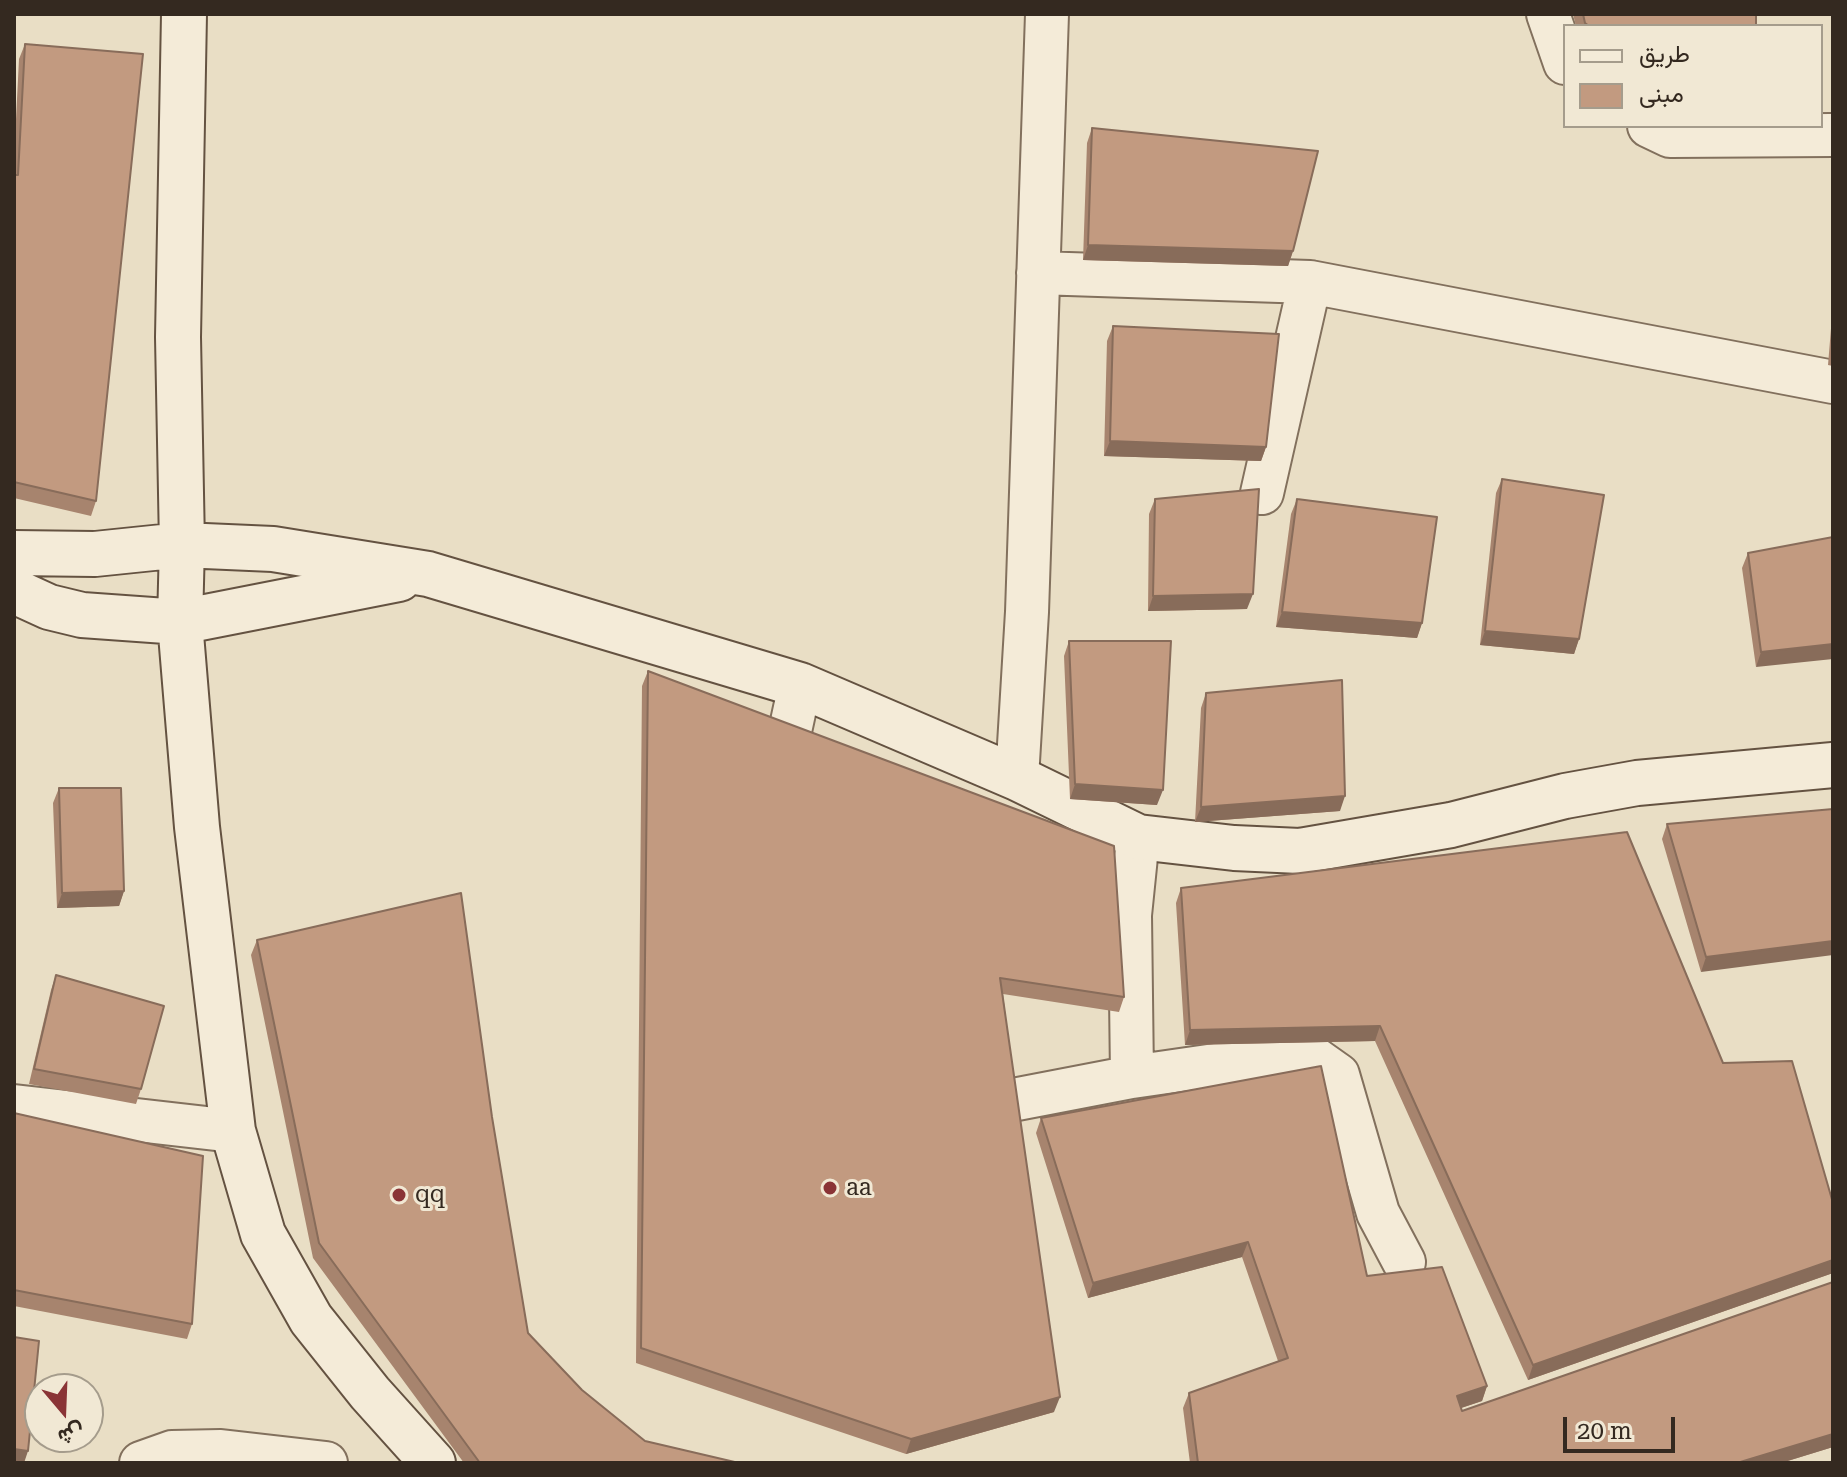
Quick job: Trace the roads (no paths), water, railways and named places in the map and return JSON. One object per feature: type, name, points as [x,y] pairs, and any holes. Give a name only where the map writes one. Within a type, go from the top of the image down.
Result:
[{"type":"street","points":[[184,14],[178,337],[182,545],[180,622],[197,827],[233,1131],[263,1234],[311,1319],[370,1393],[433,1463]]},
{"type":"street","points":[[1017,778],[1027,612],[1047,14]]},
{"type":"street","points":[[1548,14],[1563,57]]},
{"type":"street","points":[[1653,128],[1670,136],[1833,135]]},
{"type":"street","points":[[1038,273],[1310,282],[1833,382]]},
{"type":"street","points":[[1262,493],[1310,282]]},
{"type":"street","points":[[14,553],[95,554],[182,545],[301,552],[428,574],[800,685],[1017,778],[1138,837],[1234,848],[1300,851],[1451,825],[1565,796],[1637,783],[1833,765]]},
{"type":"street","points":[[14,591],[49,607],[82,615],[180,622],[428,574]]},
{"type":"street","points":[[771,814],[800,685]]},
{"type":"street","points":[[1132,1077],[1130,915],[1138,837]]},
{"type":"street","points":[[1002,1102],[1132,1077],[1280,1056],[1314,1058],[1338,1075],[1378,1213],[1404,1262]]},
{"type":"street","points":[[14,1106],[233,1131]]},
{"type":"street","points":[[141,1463],[172,1452],[221,1451],[326,1463]]},
{"type":"place","name":"aa","points":[[830,1188]]},
{"type":"place","name":"qq","points":[[399,1195]]}]
